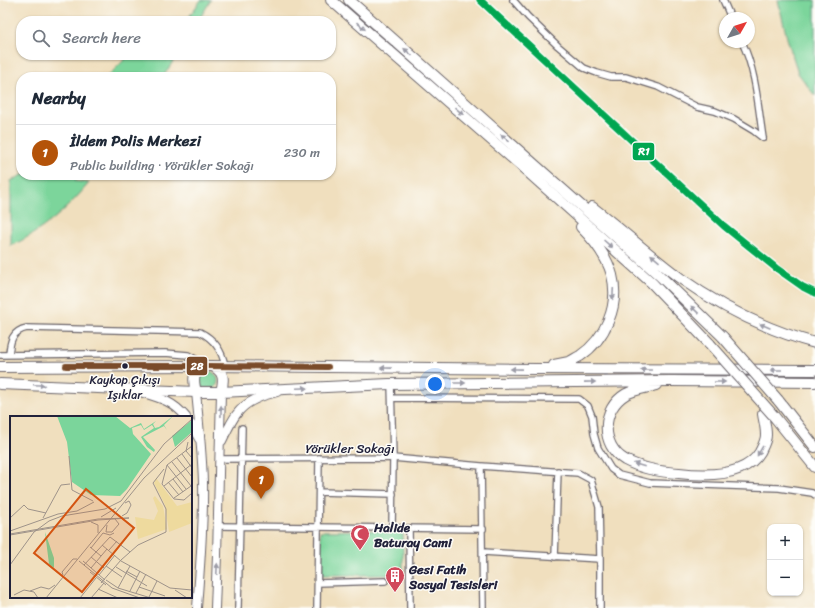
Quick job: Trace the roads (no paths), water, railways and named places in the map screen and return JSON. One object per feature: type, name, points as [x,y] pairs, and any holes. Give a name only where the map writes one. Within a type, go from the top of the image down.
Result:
[{"type":"highway","points":[[331,0],[659,275],[723,337],[778,400],[815,447]]},
{"type":"highway","points":[[349,0],[522,159],[652,283],[710,344],[768,414],[815,467]]},
{"type":"highway","points":[[522,159],[608,219],[666,267],[696,288],[756,322],[782,333],[815,343]]},
{"type":"highway","points":[[522,159],[600,250],[612,275],[614,286],[609,319],[595,342],[586,351],[570,362],[537,369]]},
{"type":"highway","points":[[0,366],[815,370]]},
{"type":"highway","points":[[196,392],[194,383],[195,376],[199,370],[208,366],[218,369],[223,375],[224,382],[221,392]]},
{"type":"highway","points":[[671,382],[631,392],[619,400],[613,407],[607,420],[607,434],[616,452],[633,464],[652,469],[685,474],[710,474],[738,469],[752,462],[764,444],[768,414]]},
{"type":"highway","points":[[0,384],[221,392],[391,384],[815,382]]},
{"type":"highway","points":[[778,400],[815,435]]},
{"type":"street","points":[[513,0],[553,41],[584,68],[604,76],[626,77],[658,87],[696,107],[715,111],[734,119],[763,138],[753,72],[745,48]]},
{"type":"street","points":[[723,0],[728,12]]},
{"type":"street","points":[[9,354],[10,342],[13,336],[20,330],[27,328],[200,332],[210,338],[219,348],[225,366]]},
{"type":"street","points":[[0,355],[173,354],[188,355],[208,366]]},
{"type":"street","points":[[391,384],[393,458],[392,528]]},
{"type":"street","points":[[130,389],[166,400],[176,406],[185,416]]},
{"type":"street","points":[[220,444],[233,419],[242,408],[254,400],[286,389]]},
{"type":"street","points":[[196,392],[201,442],[203,501],[197,608]]},
{"type":"street","points":[[215,608],[221,392]]},
{"type":"street","points":[[392,398],[579,399],[588,406],[592,416],[594,434],[598,448],[611,469],[618,475],[650,483],[779,488],[812,493],[815,495]]},
{"type":"street","points":[[192,426],[201,442]]},
{"type":"street","points":[[238,608],[242,428]]},
{"type":"street","points":[[317,608],[319,458]]},
{"type":"street","name":"Yörükler Sokağı","points":[[219,459],[393,458],[578,473],[591,480],[599,507],[600,608]]},
{"type":"street","points":[[481,466],[483,608]]},
{"type":"street","points":[[555,557],[558,471]]},
{"type":"street","points":[[319,492],[393,494]]},
{"type":"street","points":[[218,526],[483,529]]},
{"type":"street","points":[[409,528],[410,608]]},
{"type":"street","points":[[483,552],[600,559]]},
{"type":"street","points":[[318,583],[385,581]]},
{"type":"place","name":"Kaykop Çıkışı Işıklar","points":[[125,366]]},
{"type":"place","name":"İldem Polis Merkezi","points":[[261,499]]},
{"type":"place","name":"Halide Baturay Cami","points":[[360,551]]},
{"type":"place","name":"Gesi Fatih Sosyal Tesisleri","points":[[395,593]]}]
